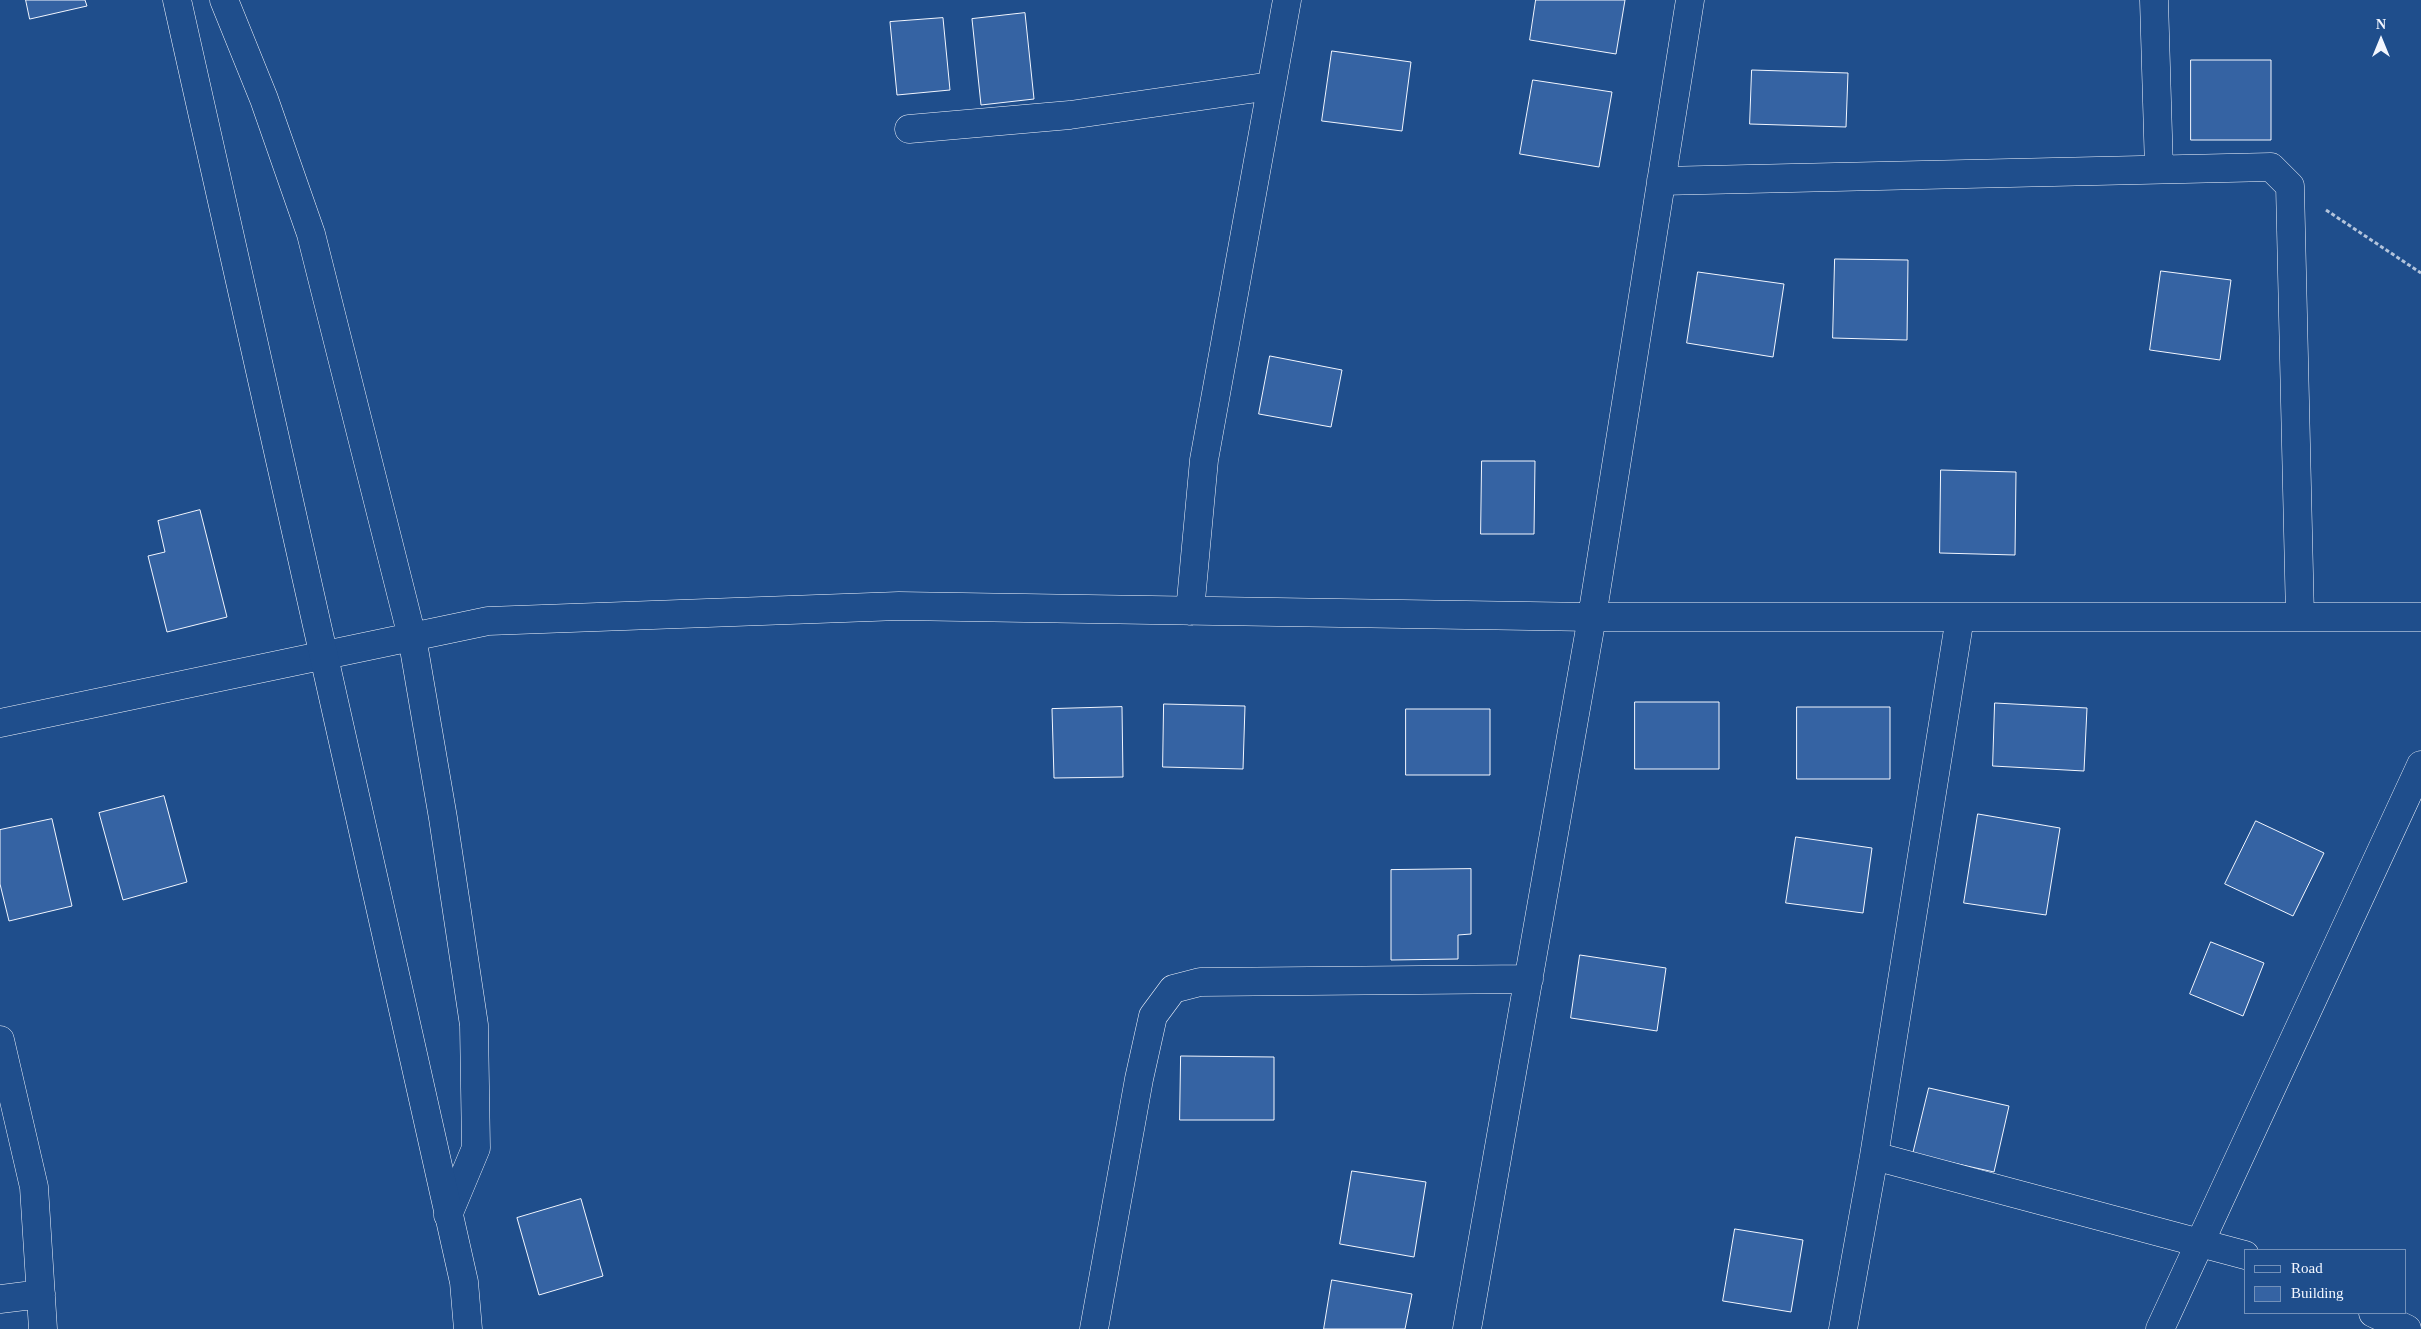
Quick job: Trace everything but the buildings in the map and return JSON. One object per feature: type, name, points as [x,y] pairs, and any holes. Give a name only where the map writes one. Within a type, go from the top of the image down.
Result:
[{"type":"street","points":[[176,0],[464,1282],[468,1329]]},
{"type":"street","points":[[224,0],[264,99],[311,234],[412,637],[443,818],[474,1025],[476,1148],[448,1215]]},
{"type":"street","points":[[1190,610],[1204,460],[1287,0]]},
{"type":"street","points":[[1467,1329],[1592,617],[1690,0]]},
{"type":"street","points":[[2154,0],[2159,169]]},
{"type":"street","points":[[909,129],[1070,115],[1271,86]]},
{"type":"street","points":[[1661,181],[2271,167],[2290,186],[2300,617]]},
{"type":"street","points":[[0,723],[488,621],[899,606],[1592,617],[2421,617]]},
{"type":"street","points":[[1843,1329],[1874,1156],[1960,617]]},
{"type":"street","points":[[2160,1329],[2421,766]]},
{"type":"street","points":[[1094,1329],[1139,1079],[1153,1016],[1173,989],[1200,982],[1529,980]]},
{"type":"street","points":[[0,1040],[34,1187],[43,1329]]},
{"type":"street","points":[[1874,1156],[2244,1256]]},
{"type":"street","points":[[0,1299],[41,1294]]},
{"type":"street","points":[[2375,1314],[2406,1329]]},
{"type":"path","points":[[2290,186],[2421,273]]}]
